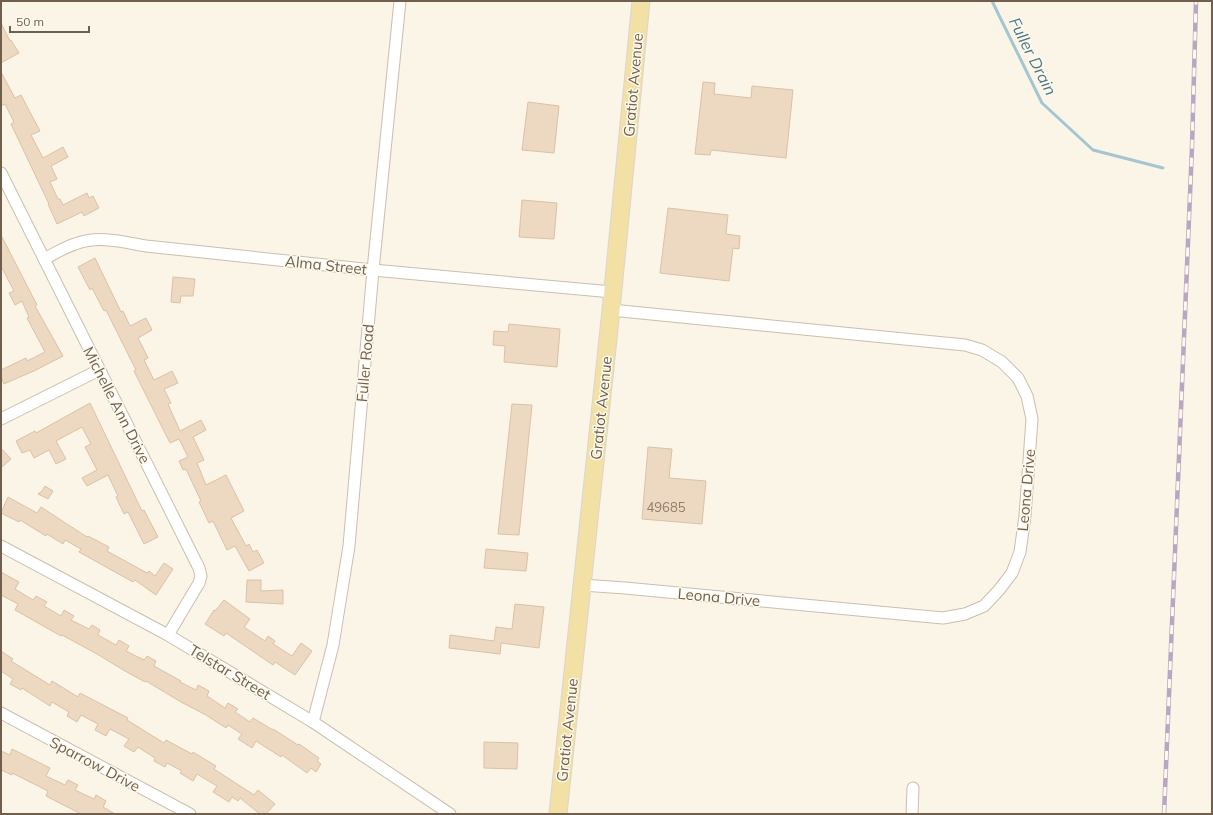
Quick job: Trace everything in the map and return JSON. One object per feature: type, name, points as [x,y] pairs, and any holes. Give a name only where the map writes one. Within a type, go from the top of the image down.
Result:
[{"type":"main road","name":"Gratiot Avenue","points":[[558,814],[611,310],[641,1]]},
{"type":"street","name":"Fuller Road","points":[[313,722],[333,645],[348,546],[373,270],[400,1]]},
{"type":"street","name":"Michelle Ann Drive","points":[[1,173],[199,568],[201,576],[200,584],[168,635]]},
{"type":"street","name":"Alma Street","points":[[44,259],[85,240],[100,239],[146,246],[373,270],[612,292]]},
{"type":"street","name":"Leona Drive","points":[[582,585],[633,588],[943,618],[965,614],[984,606],[999,590],[1012,573],[1020,552],[1025,516],[1032,419],[1027,396],[1018,378],[1002,362],[982,350],[965,345],[611,310]]},
{"type":"street","points":[[1,419],[99,370]]},
{"type":"street","name":"Telstar Street","points":[[1,546],[168,635],[313,722],[450,814]]},
{"type":"street","name":"Sparrow Drive","points":[[1,713],[190,814]]},
{"type":"street","points":[[912,814],[913,788]]},
{"type":"building","points":[[1,23],[10,41],[11,40],[19,53],[1,63]]},
{"type":"building","points":[[1,72],[15,98],[21,95],[40,131],[31,135],[43,158],[63,147],[68,157],[51,166],[57,179],[50,182],[58,199],[60,199],[63,205],[87,193],[89,198],[93,196],[99,208],[84,216],[82,212],[57,224],[11,124],[14,122],[5,104],[1,106]]},
{"type":"building","points":[[703,82],[715,83],[714,94],[751,98],[752,86],[793,90],[786,158],[711,150],[710,155],[695,154]]},
{"type":"building","points":[[528,102],[559,106],[554,153],[522,150]]},
{"type":"building","points":[[522,200],[557,203],[554,239],[519,237]]},
{"type":"building","points":[[668,208],[728,215],[726,234],[740,236],[739,249],[733,248],[729,281],[660,273]]},
{"type":"building","points":[[1,235],[37,305],[35,306],[63,356],[4,384],[1,376],[1,370],[26,358],[27,361],[45,352],[27,318],[29,317],[22,301],[15,305],[9,293],[14,291],[1,266]]},
{"type":"building","points":[[95,258],[121,312],[123,311],[130,326],[146,318],[152,330],[138,338],[148,358],[144,360],[154,380],[172,371],[178,383],[164,389],[171,403],[168,404],[180,431],[201,420],[206,430],[193,437],[204,460],[197,463],[206,485],[226,475],[244,511],[231,518],[246,546],[249,544],[253,552],[257,550],[264,563],[249,571],[235,546],[227,550],[213,521],[209,523],[199,502],[201,501],[186,469],[183,470],[179,461],[188,457],[179,439],[170,443],[134,371],[136,370],[106,310],[104,311],[92,288],[90,290],[78,267]]},
{"type":"building","points":[[173,277],[195,279],[193,296],[181,296],[180,303],[171,302]]},
{"type":"building","points":[[509,324],[560,329],[557,367],[504,362],[505,346],[493,345],[494,331],[508,332]]},
{"type":"building","points":[[90,403],[142,511],[144,510],[158,537],[144,544],[128,512],[124,514],[116,497],[118,496],[108,475],[87,486],[82,478],[97,470],[85,447],[91,444],[82,427],[56,441],[66,459],[56,464],[49,450],[34,458],[30,450],[22,453],[16,441],[35,431],[36,433]]},
{"type":"building","points":[[512,404],[532,405],[519,535],[498,534]]},
{"type":"building","points":[[648,447],[672,449],[669,478],[706,481],[702,524],[642,519]]},
{"type":"building","points":[[1,448],[11,459],[1,468]]},
{"type":"building","points":[[45,486],[53,491],[48,499],[38,494]]},
{"type":"building","points":[[8,497],[37,513],[41,507],[87,537],[88,536],[109,547],[107,551],[147,573],[149,571],[155,576],[164,563],[173,569],[156,595],[135,580],[133,582],[79,552],[81,549],[65,540],[63,544],[47,534],[46,536],[20,520],[19,522],[1,513]]},
{"type":"building","points":[[486,549],[528,553],[526,571],[484,568]]},
{"type":"building","points":[[1,572],[19,582],[15,589],[33,600],[36,596],[47,602],[44,606],[61,616],[64,610],[74,616],[71,620],[89,629],[92,625],[100,630],[98,635],[116,645],[119,640],[129,646],[126,651],[144,660],[147,656],[156,661],[154,666],[181,681],[180,682],[196,690],[198,685],[209,691],[207,696],[225,708],[228,703],[238,709],[235,712],[250,722],[253,718],[298,745],[299,744],[319,758],[317,761],[321,764],[316,772],[311,768],[307,773],[282,755],[281,757],[256,741],[252,748],[238,739],[242,734],[228,725],[226,728],[146,681],[145,682],[97,654],[15,610],[18,604],[1,595]]},
{"type":"building","points":[[247,580],[261,580],[261,591],[283,590],[283,604],[246,602]]},
{"type":"building","points":[[224,600],[250,619],[244,627],[265,641],[268,636],[275,641],[273,644],[292,656],[301,643],[312,651],[295,675],[275,662],[273,665],[226,633],[224,636],[205,624],[214,610],[215,611]]},
{"type":"building","points":[[515,604],[544,607],[539,648],[501,643],[500,654],[449,648],[450,635],[494,641],[496,627],[512,629]]},
{"type":"building","points":[[1,651],[13,659],[11,661],[50,685],[52,681],[78,697],[80,693],[128,718],[127,720],[164,743],[166,740],[192,754],[193,752],[216,766],[214,769],[254,795],[258,790],[275,804],[266,814],[260,814],[240,798],[238,801],[232,797],[229,802],[213,792],[217,786],[197,774],[193,781],[180,773],[182,771],[167,763],[165,767],[154,761],[155,758],[138,747],[134,752],[124,746],[129,739],[110,729],[106,736],[95,730],[98,724],[81,715],[77,722],[67,716],[69,712],[52,702],[50,706],[22,688],[21,690],[10,684],[13,679],[1,671]]},
{"type":"building","points":[[484,742],[518,743],[517,769],[484,768]]},
{"type":"building","points":[[12,749],[50,768],[46,776],[65,785],[68,780],[78,785],[75,790],[94,799],[96,795],[106,801],[103,807],[115,814],[81,814],[46,796],[48,791],[12,773],[12,775],[1,770],[1,751],[10,755]]},
{"type":"waterway","name":"Fuller Drain","points":[[992,1],[1042,103],[1093,150],[1163,168]]},
{"type":"railway","points":[[1164,814],[1192,147],[1196,1]]}]
